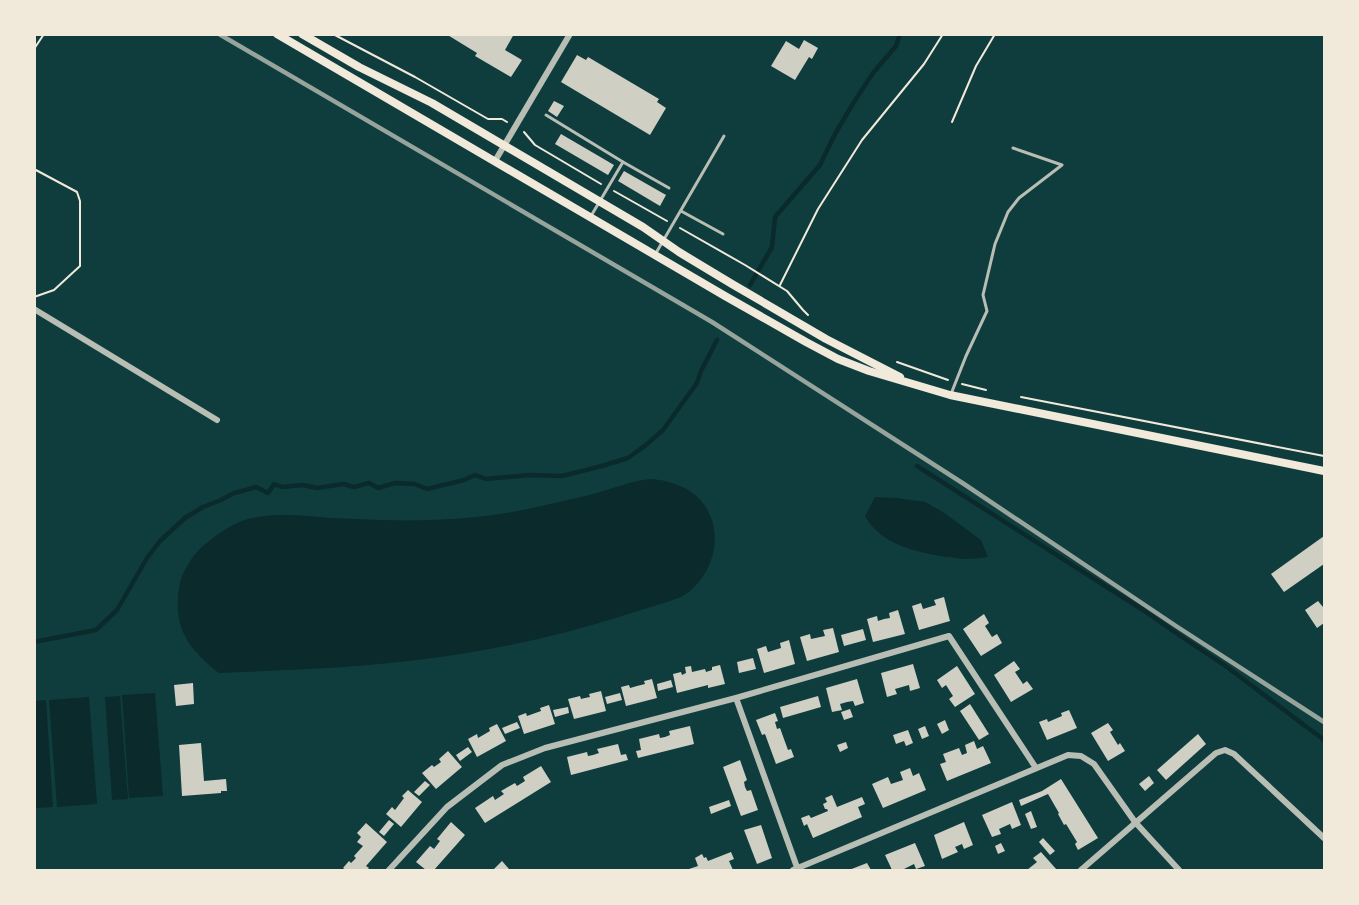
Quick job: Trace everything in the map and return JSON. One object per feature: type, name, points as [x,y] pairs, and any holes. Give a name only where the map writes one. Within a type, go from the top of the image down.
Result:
[{"type":"main road","points":[[277,34],[743,307],[838,358],[869,371],[950,395],[1324,471]]},
{"type":"main road","points":[[302,34],[358,67],[432,104],[643,226],[732,284],[826,339],[920,386]]},
{"type":"street","points":[[495,161],[570,34]]},
{"type":"street","points":[[34,309],[217,420]]},
{"type":"street","points":[[389,870],[447,807],[502,765],[545,748],[736,698],[950,636],[1036,768]]},
{"type":"street","points":[[736,698],[796,870],[1068,754],[1081,756],[1094,764],[1135,822],[1179,870]]},
{"type":"street","points":[[1081,870],[1216,753],[1225,750],[1234,754],[1324,838]]},
{"type":"lane","points":[[546,115],[669,188]]},
{"type":"lane","points":[[655,255],[724,136]]},
{"type":"lane","points":[[950,395],[987,311],[983,295],[995,244],[1008,212],[1018,198],[1062,165],[1013,148]]},
{"type":"lane","points":[[590,217],[623,162]]},
{"type":"lane","points":[[681,211],[723,234]]},
{"type":"path","points":[[34,49],[44,34]]},
{"type":"path","points":[[333,34],[488,119],[502,119],[516,127],[524,132],[535,145],[780,286],[811,317]]},
{"type":"path","points":[[780,286],[818,208],[862,140],[924,64],[943,34]]},
{"type":"path","points":[[952,122],[976,66],[995,34]]},
{"type":"path","points":[[34,169],[76,192],[80,201],[80,266],[54,290],[34,297]]},
{"type":"path","points":[[896,362],[956,383],[988,390]]},
{"type":"path","points":[[1021,397],[1324,456]]},
{"type":"water","points":[[650,479],[673,483],[694,494],[705,506],[714,529],[713,553],[703,576],[686,594],[670,601],[588,626],[484,650],[413,661],[311,669],[219,673],[199,655],[181,627],[178,616],[179,589],[187,566],[210,540],[244,520],[281,515],[393,520],[477,517],[535,507]]},
{"type":"water","points":[[875,497],[925,502],[943,512],[981,540],[988,557],[965,559],[946,557],[900,546],[880,534],[865,516]]},
{"type":"water","points":[[155,693],[163,796],[129,798],[122,695]]},
{"type":"water","points":[[120,696],[128,799],[112,800],[105,697]]},
{"type":"water","points":[[89,697],[97,804],[57,807],[49,700]]},
{"type":"water","points":[[46,700],[53,807],[35,808],[35,701]]},
{"type":"building","points":[[446,34],[514,34],[505,50],[522,60],[511,77],[475,56],[477,53]]},
{"type":"building","points":[[804,40],[818,48],[812,59],[809,57],[795,80],[771,66],[786,41],[799,49]]},
{"type":"building","points":[[577,55],[586,60],[588,57],[659,99],[657,102],[666,108],[650,135],[561,82]]},
{"type":"building","points":[[554,101],[564,106],[557,117],[548,111]]},
{"type":"building","points":[[561,134],[614,165],[608,175],[555,144]]},
{"type":"building","points":[[624,171],[666,195],[660,206],[618,181]]},
{"type":"building","points":[[1324,536],[1324,564],[1284,592],[1271,574]]},
{"type":"building","points":[[944,597],[950,621],[919,630],[912,606],[921,603],[923,609],[936,605],[934,600]]},
{"type":"building","points":[[1318,601],[1324,607],[1324,623],[1317,628],[1305,610]]},
{"type":"building","points":[[898,610],[905,634],[873,642],[867,619],[877,616],[878,621],[890,618],[889,613]]},
{"type":"building","points":[[984,614],[989,623],[985,626],[992,637],[997,634],[1002,643],[981,656],[963,629]]},
{"type":"building","points":[[833,628],[839,652],[807,661],[800,637],[810,634],[811,639],[825,636],[823,630]]},
{"type":"building","points":[[863,629],[866,640],[844,646],[841,635]]},
{"type":"building","points":[[789,640],[795,664],[764,673],[757,649],[766,646],[768,652],[781,648],[780,643]]},
{"type":"building","points":[[753,658],[756,669],[739,673],[737,662]]},
{"type":"building","points":[[1014,661],[1020,669],[1015,672],[1023,684],[1027,681],[1033,689],[1011,702],[994,675]]},
{"type":"building","points":[[913,664],[920,688],[910,691],[909,685],[895,689],[897,694],[887,697],[881,673]]},
{"type":"building","points":[[720,665],[725,684],[708,688],[708,685],[677,693],[673,674],[686,673],[685,667],[691,666],[692,672],[705,669],[706,672]]},
{"type":"building","points":[[957,666],[975,694],[955,707],[949,699],[953,696],[946,685],[942,688],[937,680]]},
{"type":"building","points":[[652,679],[657,698],[626,706],[621,687],[629,685],[630,688],[645,684],[644,681]]},
{"type":"building","points":[[857,679],[864,703],[855,706],[853,701],[847,702],[840,704],[842,710],[832,712],[826,688]]},
{"type":"building","points":[[671,680],[673,687],[658,691],[657,684]]},
{"type":"building","points":[[193,683],[194,704],[176,706],[174,685]]},
{"type":"building","points":[[601,691],[606,711],[574,719],[568,699],[580,696],[581,699],[590,697],[589,694]]},
{"type":"building","points":[[620,693],[622,700],[607,704],[605,697]]},
{"type":"building","points":[[818,696],[821,707],[783,718],[780,707]]},
{"type":"building","points":[[970,704],[989,734],[979,740],[960,711]]},
{"type":"building","points":[[549,705],[555,724],[524,734],[518,716],[526,713],[527,716]]},
{"type":"building","points":[[568,707],[569,713],[555,717],[553,710]]},
{"type":"building","points":[[850,709],[853,717],[844,720],[841,712]]},
{"type":"building","points":[[1069,710],[1077,728],[1047,740],[1039,722],[1047,719],[1048,722]]},
{"type":"building","points":[[775,713],[778,721],[775,722],[777,729],[780,728],[788,750],[791,749],[794,757],[776,764],[765,734],[762,735],[756,720]]},
{"type":"building","points":[[945,720],[949,730],[942,734],[937,724]]},
{"type":"building","points":[[517,722],[520,728],[505,734],[502,728]]},
{"type":"building","points":[[1108,723],[1113,730],[1110,732],[1125,751],[1108,761],[1091,733]]},
{"type":"building","points":[[497,724],[506,741],[477,757],[468,739],[477,734],[478,738]]},
{"type":"building","points":[[690,726],[694,744],[638,758],[636,751],[641,750],[639,739],[659,734],[660,738],[665,737],[670,735],[669,731]]},
{"type":"building","points":[[925,726],[929,736],[922,739],[918,729]]},
{"type":"building","points":[[908,730],[913,743],[906,746],[904,741],[896,744],[893,735]]},
{"type":"building","points":[[1198,734],[1206,744],[1166,780],[1157,770]]},
{"type":"building","points":[[974,741],[977,749],[983,746],[991,763],[947,781],[940,764],[946,762],[943,754],[959,748],[962,755],[967,753],[965,745]]},
{"type":"building","points":[[846,742],[848,748],[840,752],[837,745]]},
{"type":"building","points":[[201,743],[204,781],[226,779],[227,791],[182,796],[179,745]]},
{"type":"building","points":[[618,744],[621,755],[626,754],[628,760],[571,775],[567,757],[587,752],[588,756],[593,755],[599,753],[597,749]]},
{"type":"building","points":[[468,747],[472,752],[460,761],[456,755]]},
{"type":"building","points":[[448,751],[462,767],[436,789],[422,773],[432,765],[434,767],[441,762],[439,759]]},
{"type":"building","points":[[740,760],[747,780],[744,782],[745,787],[747,791],[751,790],[758,810],[741,816],[723,767]]},
{"type":"building","points":[[541,766],[551,782],[485,823],[475,808],[493,796],[495,800],[504,794],[501,791],[515,783],[517,786],[525,781],[523,777]]},
{"type":"building","points":[[910,768],[913,776],[919,773],[926,790],[883,808],[872,784],[888,777],[891,784],[903,780],[900,772]]},
{"type":"building","points":[[1149,776],[1154,783],[1145,791],[1139,784]]},
{"type":"building","points":[[1061,779],[1098,838],[1078,850],[1075,844],[1077,842],[1066,824],[1064,825],[1048,794],[1021,806],[1019,800],[1042,791]]},
{"type":"building","points":[[425,781],[430,785],[419,796],[414,792]]},
{"type":"building","points":[[408,790],[422,802],[401,827],[386,814],[392,807],[395,810]]},
{"type":"building","points":[[832,795],[837,807],[862,797],[865,804],[858,807],[862,817],[813,838],[807,824],[804,826],[801,818],[809,815],[811,818],[828,811],[823,804],[827,802],[825,798]]},
{"type":"building","points":[[729,800],[731,806],[711,814],[709,807]]},
{"type":"building","points":[[1012,802],[1021,825],[1012,829],[1010,824],[999,829],[1001,834],[992,837],[982,815]]},
{"type":"building","points":[[1031,811],[1037,827],[1031,829],[1025,814]]},
{"type":"building","points":[[389,820],[394,824],[384,836],[379,832]]},
{"type":"building","points":[[451,822],[465,835],[434,870],[426,870],[416,862],[430,846],[434,849],[440,841],[437,839]]},
{"type":"building","points":[[964,822],[973,845],[964,849],[962,844],[955,847],[958,852],[942,859],[934,835]]},
{"type":"building","points":[[366,823],[387,842],[366,866],[369,868],[367,870],[346,870],[343,868],[349,861],[351,863],[356,858],[354,856],[363,846],[357,842],[361,837],[357,833]]},
{"type":"building","points":[[761,825],[772,858],[757,864],[744,830]]},
{"type":"building","points":[[1043,838],[1055,851],[1050,855],[1039,842]]},
{"type":"building","points":[[915,843],[925,866],[916,869],[914,864],[902,870],[892,870],[885,855]]},
{"type":"building","points":[[1001,843],[1005,851],[998,854],[995,846]]},
{"type":"building","points":[[731,852],[734,859],[729,861],[733,870],[686,870],[698,866],[695,858],[702,854],[708,861]]},
{"type":"building","points":[[1041,852],[1057,870],[1027,870],[1037,862],[1033,858]]},
{"type":"building","points":[[502,861],[509,869],[493,870]]},
{"type":"building","points":[[867,863],[871,870],[849,870]]},
{"type":"waterway","points":[[750,285],[772,247],[775,217],[820,165],[854,102],[873,73],[896,46],[900,34]]},
{"type":"waterway","points":[[34,642],[96,630],[117,610],[147,558],[160,541],[185,518],[234,493],[256,487],[268,493],[274,484],[282,487],[303,485],[317,488],[343,484],[354,487],[369,483],[378,488],[395,483],[415,484],[427,489],[475,475],[486,479],[530,475],[562,476],[628,458],[663,430],[697,383],[717,340]]},
{"type":"waterway","points":[[917,466],[1143,610],[1227,667],[1324,740]]},
{"type":"railway","points":[[219,34],[712,322],[964,484],[1324,722]]}]
